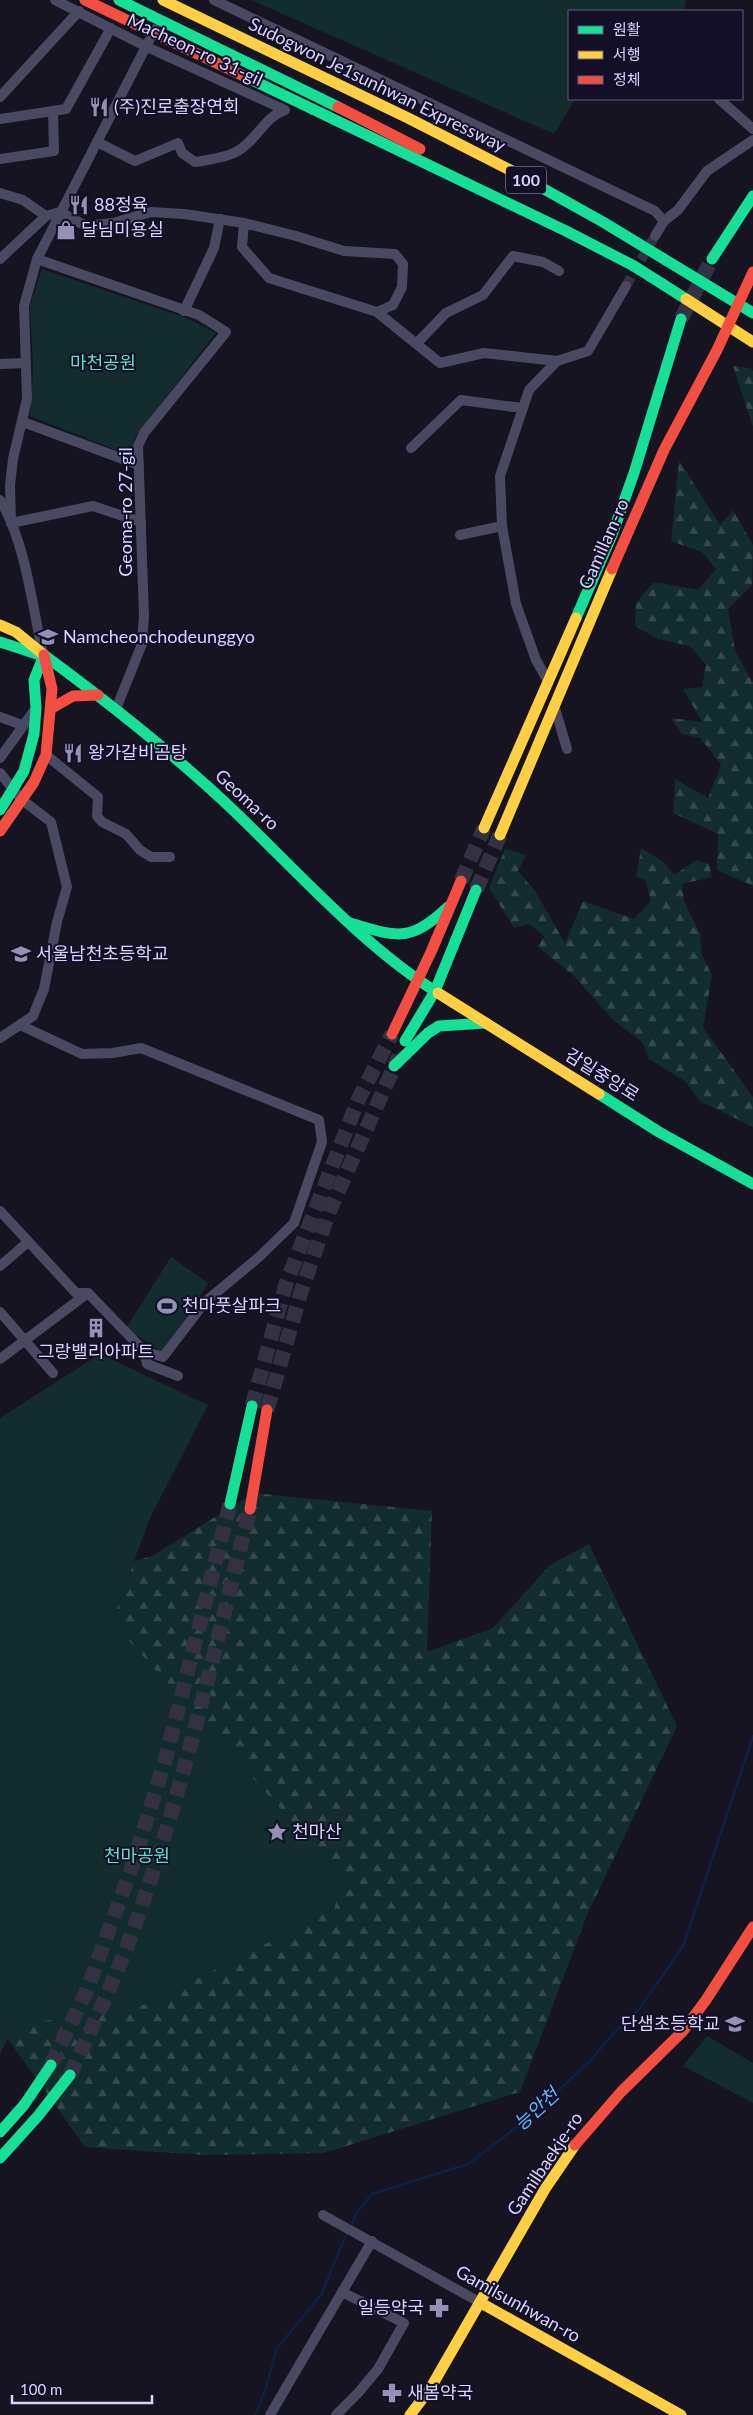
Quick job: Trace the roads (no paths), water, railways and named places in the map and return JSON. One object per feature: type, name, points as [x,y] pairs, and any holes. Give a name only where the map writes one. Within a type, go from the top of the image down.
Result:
[{"type":"main road","name":"Sudogwon Je1sunhwan Expressway","points":[[85,0],[566,231],[634,266],[749,339]]},
{"type":"main road","name":"Sudogwon Je1sunhwan Expressway","points":[[119,0],[319,97],[443,160],[566,231]]},
{"type":"main road","name":"Sudogwon Je1sunhwan Expressway","points":[[164,0],[328,79],[550,192],[646,246],[753,313]]},
{"type":"main road","points":[[712,259],[753,196]]},
{"type":"main road","name":"Gamillam-ro","points":[[500,835],[553,704],[664,450],[718,350],[753,272]]},
{"type":"main road","name":"Gamillam-ro","points":[[484,828],[612,535],[634,473],[681,319]]},
{"type":"main road","name":"Geoma-ro","points":[[0,625],[16,632],[116,709],[230,807],[350,923],[417,980],[435,991]]},
{"type":"main road","name":"Geoma-ro","points":[[0,642],[44,655]]},
{"type":"main road","points":[[0,830],[34,782],[46,755],[52,708],[52,689],[44,655]]},
{"type":"main road","points":[[0,810],[24,772],[34,734],[36,708],[34,680],[44,655]]},
{"type":"main road","points":[[52,708],[73,696],[98,695]]},
{"type":"main road","points":[[392,1034],[461,880]]},
{"type":"main road","points":[[405,1041],[435,991],[476,890]]},
{"type":"main road","points":[[350,923],[400,935],[413,934],[449,906]]},
{"type":"main road","name":"감일중앙로","points":[[435,991],[659,1132],[753,1184]]},
{"type":"main road","points":[[394,1066],[428,1033],[439,1026],[486,1023]]},
{"type":"main road","points":[[230,1504],[252,1406]]},
{"type":"main road","points":[[250,1509],[267,1410]]},
{"type":"main road","name":"Gamilbaekje-ro","points":[[410,2415],[430,2389],[481,2303],[545,2188],[572,2148],[621,2092],[683,2031],[706,2000],[753,1927]]},
{"type":"main road","points":[[0,2132],[24,2104],[51,2065]]},
{"type":"main road","points":[[0,2158],[38,2116],[70,2075]]},
{"type":"main road","name":"Gamilsunhwan-ro","points":[[481,2303],[681,2415]]},
{"type":"street","name":"Macheon-ro 31-gil","points":[[55,0],[147,47],[285,110],[276,113],[256,136],[236,152],[210,160],[194,162],[182,153],[178,143],[135,161],[97,142]]},
{"type":"street","points":[[11,523],[11,476],[27,399],[24,306],[37,259],[147,47],[169,0]]},
{"type":"street","points":[[214,0],[655,211],[664,222]]},
{"type":"street","points":[[0,97],[79,11]]},
{"type":"street","points":[[0,119],[66,109],[111,28]]},
{"type":"street","points":[[720,100],[753,129]]},
{"type":"street","points":[[0,160],[54,150],[53,111]]},
{"type":"street","points":[[655,236],[664,222],[678,210],[707,171],[753,140]]},
{"type":"street","points":[[0,190],[22,200],[46,216]]},
{"type":"street","points":[[0,259],[46,216],[60,212],[86,226],[113,223],[152,212],[220,219],[296,236],[344,251],[395,254],[403,264],[402,287],[393,305],[377,312]]},
{"type":"street","points":[[184,311],[214,248],[220,219]]},
{"type":"street","points":[[244,223],[242,247],[269,278],[377,312],[440,362],[484,352],[557,361],[588,351],[626,286]]},
{"type":"street","points":[[418,343],[446,313],[483,295],[513,256],[543,262],[558,271]]},
{"type":"street","name":"Geoma-ro 27-gil","points":[[37,259],[199,316],[226,332],[144,433],[138,446],[144,616],[142,644],[116,709]]},
{"type":"street","points":[[548,681],[536,660],[516,604],[502,526],[500,476],[529,390],[557,361]]},
{"type":"street","points":[[0,364],[25,363]]},
{"type":"street","points":[[411,448],[461,400],[522,408]]},
{"type":"street","points":[[23,422],[139,465]]},
{"type":"street","points":[[0,500],[11,523],[23,560],[44,655]]},
{"type":"street","points":[[11,523],[93,506],[141,522]]},
{"type":"street","points":[[460,535],[502,526]]},
{"type":"street","points":[[553,704],[567,749]]},
{"type":"street","points":[[0,758],[36,708]]},
{"type":"street","points":[[0,717],[22,725]]},
{"type":"street","points":[[46,755],[98,797],[97,816],[102,822],[126,834],[140,850],[151,857],[170,857]]},
{"type":"street","points":[[0,773],[21,799],[51,822],[67,886],[57,922],[44,989],[33,1016],[0,1038]]},
{"type":"street","points":[[0,1211],[76,1292],[88,1293],[144,1351],[163,1357],[205,1302],[294,1223],[322,1142],[319,1120],[142,1048],[114,1053],[82,1054],[20,1025]]},
{"type":"street","points":[[0,1266],[28,1242]]},
{"type":"street","points":[[0,1359],[26,1342],[88,1293]]},
{"type":"street","points":[[0,1312],[53,1373]]},
{"type":"street","points":[[144,1351],[147,1364],[178,1376]]},
{"type":"street","name":"Gamilsunhwan-ro","points":[[323,2215],[362,2235],[481,2303]]},
{"type":"street","points":[[270,2415],[372,2241]]},
{"type":"street","points":[[336,2415],[378,2369],[404,2323],[342,2292]]},
{"type":"waterway","name":"능안천","points":[[351,2226],[357,2212],[372,2194],[468,2164],[529,2118],[591,2060],[612,2035],[640,2008],[683,1946],[753,1736]]},
{"type":"waterway","name":"능안천","points":[[255,2415],[265,2391],[277,2348],[321,2295],[347,2233]]},
{"type":"tunnel","points":[[626,286],[655,236]]},
{"type":"tunnel","points":[[681,319],[712,259]]},
{"type":"tunnel","points":[[461,881],[484,828]]},
{"type":"tunnel","points":[[476,890],[500,835]]},
{"type":"tunnel","points":[[252,1406],[286,1284],[359,1098],[392,1034]]},
{"type":"tunnel","points":[[267,1410],[301,1292],[329,1212],[399,1056]]},
{"type":"tunnel","points":[[51,2065],[87,1990],[133,1864],[166,1757],[230,1504]]},
{"type":"tunnel","points":[[70,2075],[121,1961],[153,1871],[198,1717],[250,1509]]},
{"type":"place","name":"(주)진로출장연회","points":[[99,107]]},
{"type":"place","name":"88정육","points":[[79,205]]},
{"type":"place","name":"달님미용실","points":[[66,230]]},
{"type":"place","name":"Namcheonchodeunggyo","points":[[48,637]]},
{"type":"place","name":"왕가갈비곰탕","points":[[73,753]]},
{"type":"place","name":"서울남천초등학교","points":[[21,954]]},
{"type":"place","name":"천마풋살파크","points":[[167,1306]]},
{"type":"place","name":"그랑밸리아파트","points":[[96,1328]]},
{"type":"place","name":"천마산","points":[[277,1832]]},
{"type":"place","name":"단샘초등학교","points":[[735,2024]]},
{"type":"place","name":"일등약국","points":[[439,2308]]},
{"type":"place","name":"새봄약국","points":[[392,2393]]},
{"type":"park label","name":"마천공원","points":[[103,363]]},
{"type":"park label","name":"천마공원","points":[[137,1856]]}]
